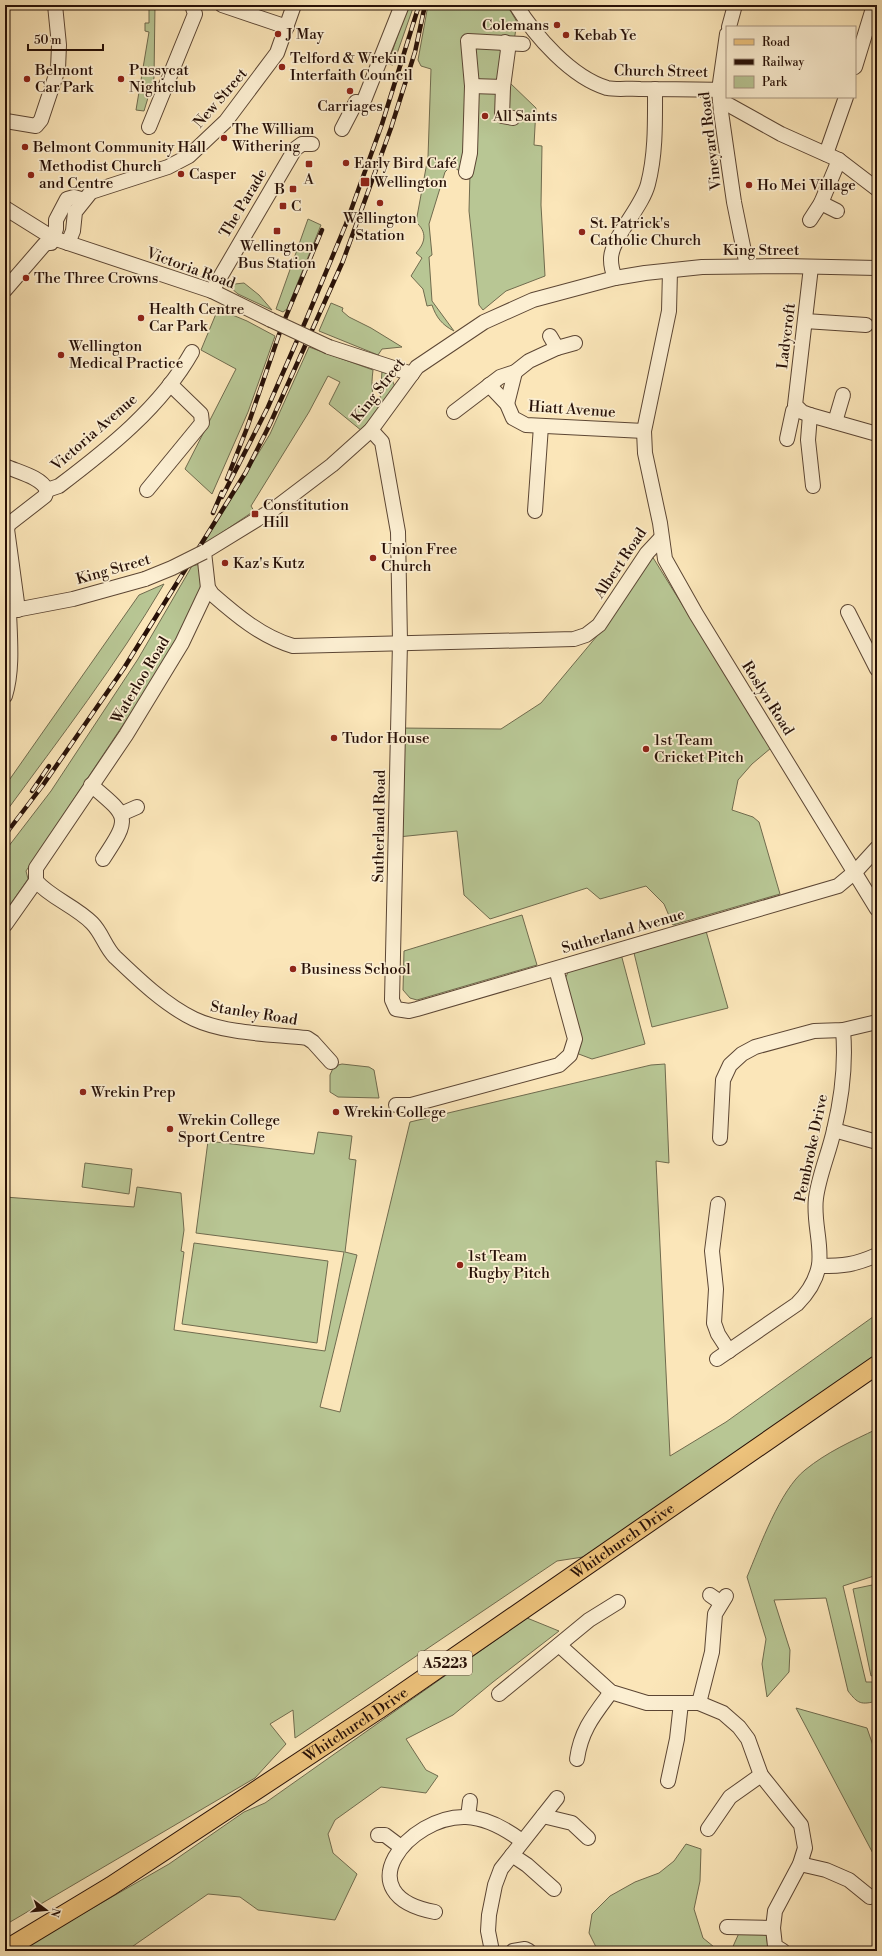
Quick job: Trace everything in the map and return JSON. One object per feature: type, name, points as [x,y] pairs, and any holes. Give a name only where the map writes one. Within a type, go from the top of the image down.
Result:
[{"type":"main road","name":"Whitchurch Drive","points":[[5,1950],[112,1886],[372,1714],[877,1365]]},
{"type":"street","points":[[6,121],[36,126],[41,120],[58,69],[55,5]]},
{"type":"street","points":[[149,127],[195,14],[192,5]]},
{"type":"street","points":[[222,5],[287,27]]},
{"type":"street","name":"New Street","points":[[68,243],[73,230],[75,212],[84,200],[95,190],[168,167],[189,156],[226,121],[271,63],[281,43],[294,5]]},
{"type":"street","points":[[342,128],[356,102],[363,103],[402,5]]},
{"type":"street","points":[[729,26],[735,5]]},
{"type":"street","points":[[856,64],[874,5]]},
{"type":"street","name":"Church Street","points":[[522,8],[560,58],[570,68],[590,81],[608,88],[654,89],[720,95]]},
{"type":"street","points":[[466,172],[470,153],[472,86],[468,41],[523,44]]},
{"type":"street","points":[[505,42],[508,50],[503,87],[502,116],[512,118]]},
{"type":"street","name":"Vineyard Road","points":[[726,43],[720,95],[734,202],[747,266]]},
{"type":"street","points":[[472,86],[503,87]]},
{"type":"street","points":[[615,278],[611,260],[613,246],[638,208],[648,184],[655,142],[654,89]]},
{"type":"street","points":[[720,95],[732,108],[781,134],[839,160],[877,189]]},
{"type":"street","points":[[826,154],[846,98]]},
{"type":"street","name":"The Parade","points":[[212,290],[295,149],[302,144],[312,144]]},
{"type":"street","points":[[810,220],[821,203],[839,160]]},
{"type":"street","points":[[5,290],[48,242],[56,228],[56,220],[67,199],[74,198],[84,200]]},
{"type":"street","points":[[821,203],[837,211]]},
{"type":"street","name":"Victoria Road","points":[[5,208],[48,242],[68,243],[212,290],[329,347],[412,374]]},
{"type":"street","name":"King Street","points":[[11,611],[73,599],[145,579],[172,568],[204,552],[274,509],[332,465],[371,430],[417,367],[484,322],[533,300],[615,278],[702,267],[747,266],[877,268]]},
{"type":"street","name":"Ladycroft","points":[[811,267],[794,402],[804,412],[812,486]]},
{"type":"street","name":"Albert Road","points":[[400,642],[574,639],[586,635],[599,626],[647,553],[661,538],[660,523],[645,453],[644,431],[669,311],[670,271]]},
{"type":"street","points":[[805,321],[866,325]]},
{"type":"street","points":[[454,412],[500,377],[515,372],[530,361],[563,343]]},
{"type":"street","name":"Victoria Avenue","points":[[5,696],[10,649],[11,611],[7,523],[45,496],[46,490],[58,486],[111,443],[170,384],[180,372],[192,352]]},
{"type":"street","name":"Hiatt Avenue","points":[[507,404],[515,372]]},
{"type":"street","points":[[148,490],[202,423],[201,414],[170,384]]},
{"type":"street","name":"Hiatt Avenue","points":[[489,385],[507,404],[513,418],[520,423],[541,426],[644,431]]},
{"type":"street","points":[[835,422],[845,402]]},
{"type":"street","points":[[787,439],[793,411],[804,412],[877,434]]},
{"type":"street","points":[[535,511],[541,426]]},
{"type":"street","points":[[204,552],[208,588],[213,595],[263,634],[278,641],[293,646],[400,642],[398,532],[382,442],[371,430]]},
{"type":"street","points":[[5,466],[38,481],[44,485],[46,490]]},
{"type":"street","name":"Roslyn Road","points":[[661,538],[665,559],[677,582],[856,871],[877,909]]},
{"type":"street","name":"Waterloo Road","points":[[36,881],[36,868],[126,735],[182,644],[208,588]]},
{"type":"street","points":[[848,612],[877,669]]},
{"type":"street","name":"Sutherland Road","points":[[396,1009],[392,1000],[400,642]]},
{"type":"street","points":[[91,785],[116,806],[121,814],[122,829],[103,859]]},
{"type":"street","points":[[121,814],[137,807]]},
{"type":"street","name":"Sutherland Avenue","points":[[396,1009],[409,1011],[417,1009],[838,886],[856,871],[877,848]]},
{"type":"street","points":[[5,925],[36,881]]},
{"type":"street","name":"Stanley Road","points":[[36,881],[93,924],[101,935],[106,946],[115,957],[150,989],[194,1018],[217,1027],[307,1038],[313,1042],[331,1062]]},
{"type":"street","points":[[396,1105],[411,1105],[559,1065],[570,1055],[576,1039],[556,969]]},
{"type":"street","points":[[720,1138],[723,1080],[730,1065],[742,1054],[755,1047],[814,1031],[843,1030],[877,1022]]},
{"type":"street","name":"Pembroke Drive","points":[[717,1359],[796,1304],[808,1293],[815,1279],[819,1266],[815,1218],[816,1201],[818,1185],[834,1130],[844,1070],[843,1030]]},
{"type":"street","points":[[834,1130],[877,1142]]},
{"type":"street","points":[[718,1204],[712,1251],[716,1289],[714,1323],[718,1334],[729,1350]]},
{"type":"street","points":[[819,1266],[844,1266],[859,1264],[877,1256]]},
{"type":"street","points":[[699,1703],[712,1652],[714,1614],[719,1598]]},
{"type":"street","points":[[499,1694],[588,1620],[618,1602]]},
{"type":"street","points":[[559,1645],[611,1692],[647,1704],[699,1703],[723,1714],[739,1727],[748,1739],[761,1775],[801,1825],[805,1848],[800,1864],[775,1911],[773,1928],[775,1946],[783,1951]]},
{"type":"street","points":[[577,1759],[579,1742],[587,1724],[611,1692]]},
{"type":"street","points":[[668,1781],[678,1739],[681,1703]]},
{"type":"street","points":[[708,1829],[730,1797],[761,1775]]},
{"type":"street","points":[[492,1951],[488,1931],[491,1902],[501,1869],[557,1798]]},
{"type":"street","points":[[468,1817],[470,1801]]},
{"type":"street","points":[[543,1816],[572,1823],[588,1838]]},
{"type":"street","points":[[435,1912],[414,1907],[393,1891],[389,1876],[390,1868],[394,1856],[401,1847],[426,1829],[443,1821],[468,1817],[489,1822],[510,1832],[522,1841]]},
{"type":"street","points":[[378,1835],[385,1835],[401,1847]]},
{"type":"street","points":[[512,1855],[527,1865],[554,1890]]},
{"type":"street","points":[[800,1864],[826,1870],[849,1880],[870,1897]]},
{"type":"street","points":[[727,1927],[773,1928]]},
{"type":"street","points":[[513,1951],[525,1949],[529,1951]]},
{"type":"green space","points":[[149,5],[155,5],[154,78],[144,111],[136,110],[149,32],[145,31],[145,23],[149,23]]},
{"type":"green space","points":[[408,5],[414,5],[393,65],[388,64]]},
{"type":"green space","points":[[428,5],[507,5],[517,22],[512,54],[510,83],[536,108],[534,145],[542,146],[541,205],[545,276],[506,291],[483,310],[479,305],[469,211],[470,172],[459,171],[452,165],[445,172],[429,224],[432,255],[429,257],[432,301],[454,331],[440,320],[432,305],[427,306],[423,289],[411,276],[422,258],[416,253],[422,245],[424,237],[420,226],[416,222],[428,157],[431,69],[421,66],[418,60]]},
{"type":"green space","points":[[308,219],[321,225],[287,309],[283,312],[276,309]]},
{"type":"green space","points":[[244,283],[259,295],[272,310],[238,294],[231,288],[235,284]]},
{"type":"green space","points":[[331,303],[343,308],[342,311],[349,317],[371,328],[402,347],[382,349],[378,355],[319,331]]},
{"type":"green space","points":[[218,309],[247,321],[275,336],[248,412],[212,494],[185,469],[236,369],[201,350]]},
{"type":"green space","points":[[309,347],[373,370],[372,392],[375,402],[381,412],[362,431],[329,404],[340,382],[328,376],[309,412],[251,506],[254,511],[202,546],[270,434]]},
{"type":"green space","points":[[382,371],[391,377],[395,387],[384,406],[380,400]]},
{"type":"green space","points":[[652,556],[771,748],[752,764],[738,780],[732,810],[753,817],[759,822],[780,894],[673,925],[664,904],[646,886],[600,899],[587,888],[490,919],[464,895],[457,831],[398,837],[400,728],[501,729],[541,703],[612,618]]},
{"type":"green space","points":[[200,564],[202,589],[178,642],[26,871],[28,879],[5,912],[5,851],[51,791],[138,659],[192,566]]},
{"type":"green space","points":[[164,584],[108,672],[5,813],[5,786],[139,595]]},
{"type":"green space","points":[[522,915],[537,965],[417,1000],[410,998],[403,990],[404,951]]},
{"type":"green space","points":[[706,931],[728,1008],[652,1027],[634,953]]},
{"type":"green space","points":[[621,954],[645,1044],[592,1059],[576,1053],[565,979],[569,970]]},
{"type":"green space","points":[[342,1064],[369,1067],[374,1070],[379,1098],[338,1097],[330,1092],[330,1075],[334,1066]]},
{"type":"green space","points":[[665,1064],[669,1163],[656,1161],[670,1456],[726,1422],[877,1314],[877,1360],[583,1557],[557,1561],[295,1738],[293,1710],[270,1724],[286,1744],[255,1778],[5,1925],[5,1197],[134,1207],[137,1187],[181,1193],[184,1230],[181,1251],[184,1252],[174,1330],[325,1351],[344,1252],[196,1233],[208,1141],[314,1154],[318,1132],[352,1136],[349,1159],[356,1160],[345,1252],[357,1255],[320,1407],[340,1412],[410,1122],[651,1065]]},
{"type":"green space","points":[[85,1163],[132,1169],[129,1194],[82,1187]]},
{"type":"green space","points":[[194,1243],[328,1261],[317,1343],[182,1324]]},
{"type":"green space","points":[[877,1429],[877,1575],[843,1586],[866,1682],[877,1682],[877,1701],[863,1703],[857,1701],[848,1691],[826,1598],[774,1600],[790,1650],[789,1672],[767,1697],[762,1664],[766,1639],[747,1577],[758,1550],[779,1504],[796,1479],[805,1470],[822,1458],[840,1447]]},
{"type":"green space","points":[[877,1584],[877,1674],[871,1676],[853,1589]]},
{"type":"green space","points":[[527,1618],[559,1631],[453,1715],[406,1739],[426,1770],[438,1776],[426,1793],[381,1787],[335,1820],[328,1834],[333,1853],[357,1874],[335,1920],[258,1910],[240,1897],[208,1894],[126,1951],[18,1951],[169,1864],[244,1812],[265,1803]]},
{"type":"green space","points":[[796,1708],[867,1728],[877,1757],[877,1861]]},
{"type":"green space","points":[[686,1844],[701,1849],[700,1881],[694,1909],[703,1938],[719,1951],[598,1951],[589,1933],[592,1914],[610,1896],[635,1882],[659,1873],[674,1861]]},
{"type":"green space","points":[[739,1933],[766,1933],[768,1946],[771,1951],[731,1951]]},
{"type":"railway","points":[[222,497],[268,407],[346,224],[382,124],[419,5]]},
{"type":"railway","points":[[5,835],[43,785],[124,668],[246,472],[270,424],[343,261],[391,128],[415,52],[425,5]]},
{"type":"railway","points":[[227,479],[247,428],[282,326],[322,230]]},
{"type":"railway","points":[[213,513],[222,492]]},
{"type":"railway","points":[[32,791],[49,766]]},
{"type":"place","name":"Colemans","points":[[557,25]]},
{"type":"place","name":"J May","points":[[278,34]]},
{"type":"place","name":"Kebab Ye","points":[[566,35]]},
{"type":"place","name":"Telford & Wrekin Interfaith Council","points":[[282,67]]},
{"type":"place","name":"Belmont Car Park","points":[[27,79]]},
{"type":"place","name":"Pussycat Nightclub","points":[[121,79]]},
{"type":"place","name":"Carriages","points":[[350,91]]},
{"type":"place","name":"All Saints","points":[[485,116]]},
{"type":"place","name":"The William Withering","points":[[224,138]]},
{"type":"place","name":"Belmont Community Hall","points":[[25,147]]},
{"type":"place","name":"Early Bird Café","points":[[346,163]]},
{"type":"place","name":"A","points":[[309,164]]},
{"type":"place","name":"Casper","points":[[181,174]]},
{"type":"place","name":"Methodist Church and Centre","points":[[31,175]]},
{"type":"place","name":"Wellington","points":[[365,182]]},
{"type":"place","name":"Ho Mei Village","points":[[749,185]]},
{"type":"place","name":"B","points":[[293,189]]},
{"type":"place","name":"Wellington Station","points":[[380,203]]},
{"type":"place","name":"C","points":[[283,206]]},
{"type":"place","name":"Wellington Bus Station","points":[[277,231]]},
{"type":"place","name":"St. Patrick's Catholic Church","points":[[582,232]]},
{"type":"place","name":"The Three Crowns","points":[[26,278]]},
{"type":"place","name":"Health Centre Car Park","points":[[141,318]]},
{"type":"place","name":"Wellington Medical Practice","points":[[61,355]]},
{"type":"place","name":"Constitution Hill","points":[[255,514]]},
{"type":"place","name":"Union Free Church","points":[[373,558]]},
{"type":"place","name":"Kaz's Kutz","points":[[225,563]]},
{"type":"place","name":"Tudor House","points":[[334,738]]},
{"type":"place","name":"1st Team Cricket Pitch","points":[[646,749]]},
{"type":"place","name":"Business School","points":[[293,969]]},
{"type":"place","name":"Wrekin Prep","points":[[83,1092]]},
{"type":"place","name":"Wrekin College","points":[[336,1112]]},
{"type":"place","name":"Wrekin College Sport Centre","points":[[170,1129]]},
{"type":"place","name":"1st Team Rugby Pitch","points":[[460,1265]]}]
